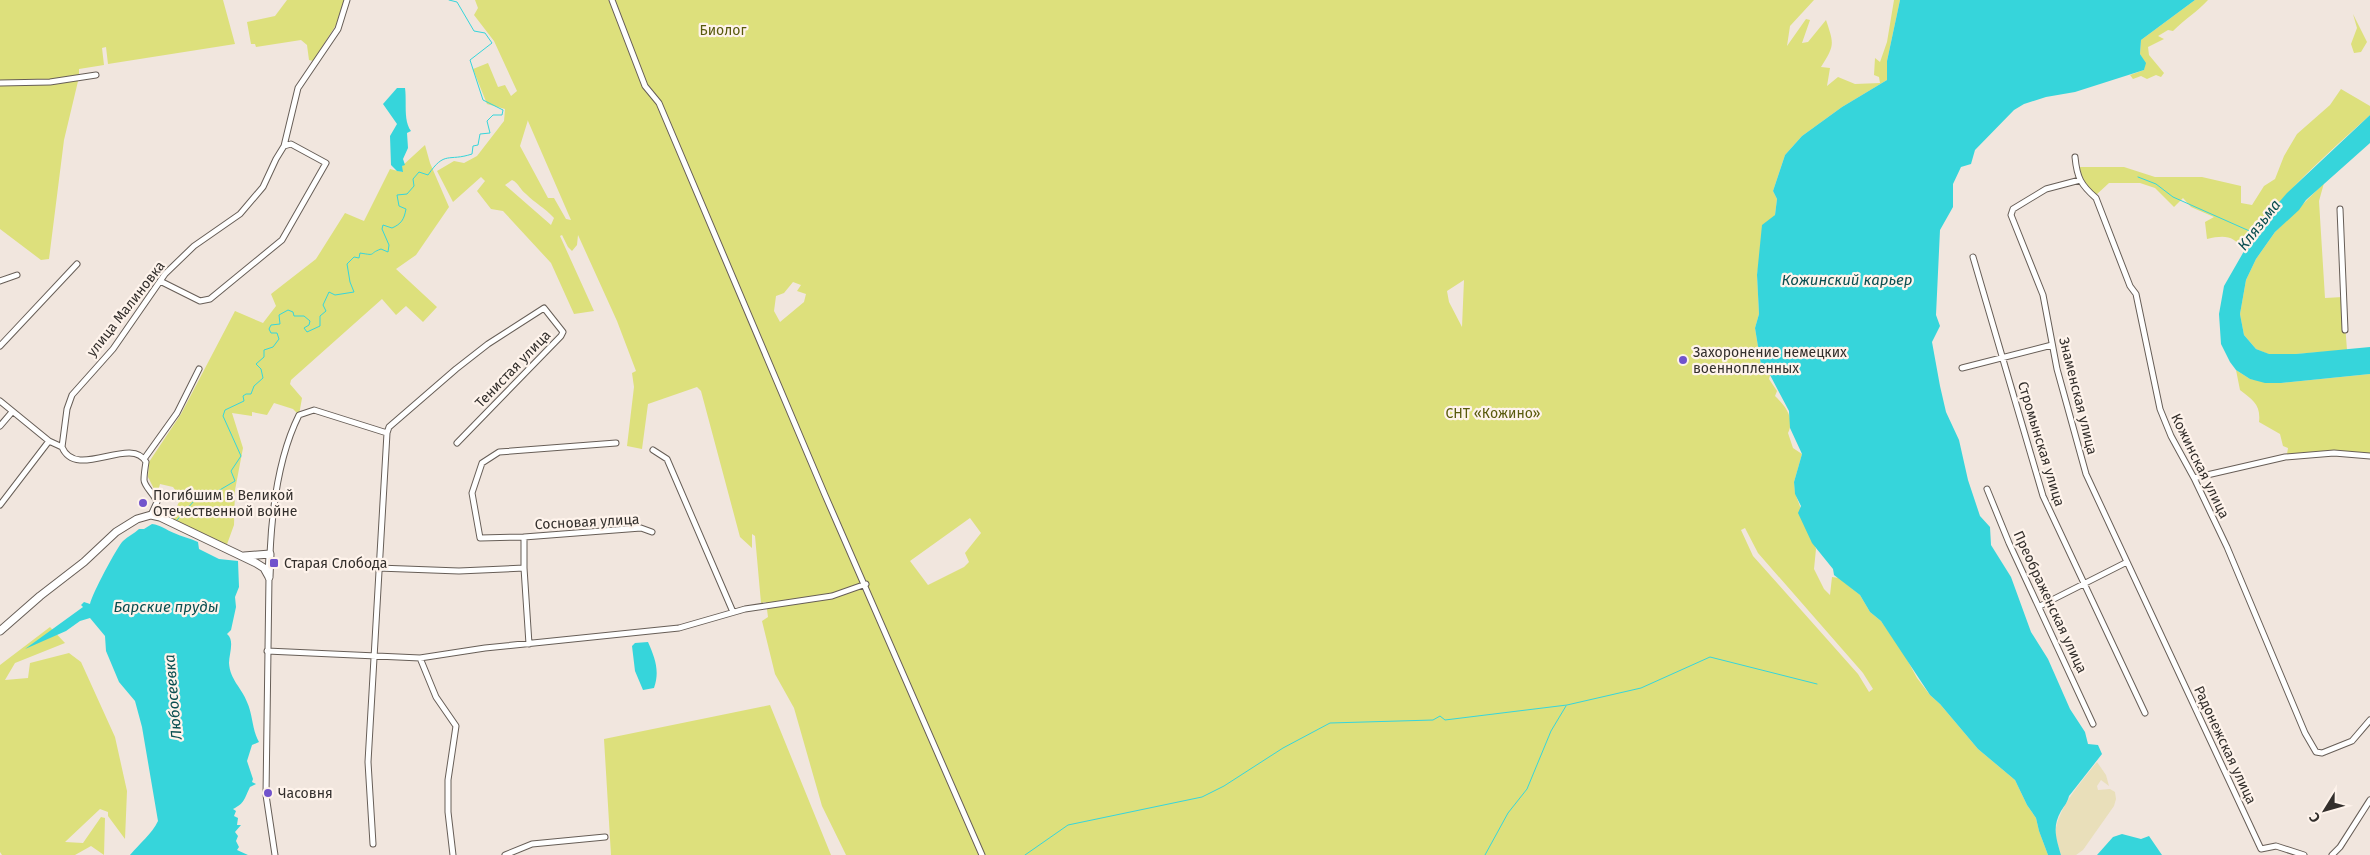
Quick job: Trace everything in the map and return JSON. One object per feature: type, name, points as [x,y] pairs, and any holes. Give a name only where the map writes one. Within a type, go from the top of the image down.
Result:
[{"type":"street","name":"улица Малиновка","points":[[62,447],[67,409],[72,395],[113,348],[160,282],[194,246],[240,214],[263,187],[284,146],[298,88],[338,28],[347,0]]},
{"type":"street","points":[[612,0],[645,86],[659,103],[825,495],[866,584],[982,855]]},
{"type":"street","points":[[0,83],[50,82],[96,75]]},
{"type":"street","points":[[160,282],[200,301],[210,299],[282,240],[326,163],[291,144],[284,146]]},
{"type":"street","name":"Кожинская улица","points":[[2075,157],[2080,180],[2088,193],[2096,198],[2130,286],[2136,294],[2160,409],[2171,436],[2194,478],[2227,547],[2305,733],[2316,752],[2322,753],[2352,741],[2370,720]]},
{"type":"street","name":"Знаменская улица","points":[[2080,180],[2046,189],[2011,212],[2043,295],[2052,344],[2086,474],[2168,650]]},
{"type":"street","points":[[2340,208],[2345,330]]},
{"type":"street","name":"Стромынская улица","points":[[1974,256],[2043,496],[2144,713]]},
{"type":"street","points":[[0,346],[77,264]]},
{"type":"street","points":[[0,281],[17,275]]},
{"type":"street","name":"Тенистая улица","points":[[387,433],[389,427],[456,369],[488,344],[544,308],[563,332],[561,336],[457,443]]},
{"type":"street","points":[[1962,368],[2052,344]]},
{"type":"street","points":[[144,459],[177,413],[199,369]]},
{"type":"street","points":[[0,401],[76,459],[102,459],[135,452],[146,462],[144,481],[146,487],[154,493],[157,502],[152,515]]},
{"type":"street","points":[[275,855],[266,795],[269,578],[267,567],[270,554],[271,516],[291,433],[300,415],[314,410],[387,433],[368,762],[373,844]]},
{"type":"street","points":[[0,426],[12,412]]},
{"type":"street","points":[[0,505],[50,441]]},
{"type":"street","name":"Сосновая улица","points":[[616,442],[499,452],[482,463],[472,493],[480,538],[524,538],[641,528],[652,532]]},
{"type":"street","points":[[653,450],[667,459],[733,612]]},
{"type":"street","points":[[2194,478],[2284,457],[2334,453],[2370,456]]},
{"type":"street","name":"Преображенская улица","points":[[1987,489],[2009,543],[2094,724]]},
{"type":"street","points":[[0,631],[40,596],[84,562],[116,532],[137,519],[152,515],[267,567]]},
{"type":"street","points":[[524,538],[529,644]]},
{"type":"street","points":[[244,556],[270,554]]},
{"type":"street","points":[[2040,606],[2127,562]]},
{"type":"street","points":[[378,568],[459,571],[524,568]]},
{"type":"street","points":[[267,651],[420,658],[485,648],[679,628],[759,606],[832,596],[866,584]]},
{"type":"street","name":"Радонежская улица","points":[[2168,650],[2261,849],[2276,846],[2304,855]]},
{"type":"street","points":[[420,658],[436,697],[456,726],[448,780],[448,812],[453,855]]},
{"type":"street","points":[[2332,855],[2340,847],[2370,800]]},
{"type":"street","points":[[505,855],[532,844],[605,837]]},
{"type":"green space","points":[[0,0],[223,0],[235,44],[108,64],[106,47],[102,48],[104,65],[79,69],[79,77],[64,140],[49,259],[41,260],[0,229]]},
{"type":"green space","points":[[287,0],[344,0],[336,25],[313,61],[309,60],[307,45],[301,40],[256,47],[255,44],[251,44],[247,22],[275,16]]},
{"type":"green space","points":[[475,0],[1814,0],[1790,26],[1787,46],[1806,19],[1810,20],[1802,43],[1808,42],[1826,20],[1832,44],[1829,54],[1821,67],[1830,68],[1827,86],[1838,77],[1855,84],[1880,83],[1879,77],[1874,75],[1875,58],[1880,62],[1887,42],[1894,0],[1900,0],[1887,61],[1887,80],[1842,107],[1802,136],[1785,155],[1773,191],[1777,199],[1775,215],[1760,245],[1757,275],[1759,314],[1755,328],[1761,365],[1770,375],[1769,379],[1777,391],[1775,396],[1783,404],[1790,418],[1788,433],[1793,448],[1802,454],[1794,482],[1795,493],[1816,549],[1814,569],[1824,589],[1830,595],[1832,577],[1839,578],[1860,595],[1870,612],[1881,621],[1903,652],[1917,678],[1930,695],[1978,749],[2015,780],[2027,805],[2036,818],[2048,855],[846,855],[822,806],[794,708],[775,674],[762,621],[768,617],[766,602],[761,603],[755,536],[752,534],[752,548],[740,537],[701,391],[697,387],[648,404],[642,449],[627,446],[634,387],[632,373],[636,371],[617,321],[578,235],[577,245],[572,251],[562,235],[560,236],[594,311],[574,314],[551,263],[503,211],[491,209],[477,191],[485,181],[481,177],[453,202],[437,171],[454,161],[464,163],[477,156],[504,121],[505,109],[487,104],[473,69],[488,63],[498,87],[505,85],[511,96],[517,91],[494,41],[474,15],[478,8]],"holes":[[[528,120],[571,220],[566,219],[554,198],[548,198],[520,146]],[[512,180],[516,183],[554,218],[551,225],[505,185]],[[1464,280],[1462,327],[1449,302],[1447,291]],[[793,282],[801,285],[797,291],[806,294],[804,302],[780,322],[774,311],[776,296],[784,293]],[[970,518],[981,533],[965,553],[969,562],[964,567],[928,585],[910,561]],[[1745,528],[1758,553],[1863,673],[1873,689],[1869,692],[1858,674],[1753,556],[1741,530]]]},
{"type":"green space","points":[[2195,0],[2208,0],[2173,31],[2168,30],[2158,36],[2164,39],[2148,47],[2149,55],[2164,73],[2161,77],[2156,75],[2147,79],[2141,76],[2133,79],[2130,75],[2144,70],[2145,63],[2140,54],[2141,40]]},
{"type":"green space","points":[[2353,14],[2367,42],[2361,52],[2354,53],[2351,44],[2357,28]]},
{"type":"green space","points":[[2341,89],[2370,106],[2370,115],[2318,162],[2270,213],[2243,250],[2236,241],[2228,237],[2207,239],[2205,222],[2214,217],[2191,207],[2183,198],[2174,207],[2155,188],[2140,183],[2109,183],[2096,195],[2086,186],[2079,171],[2078,167],[2124,167],[2155,177],[2202,177],[2241,186],[2241,203],[2252,205],[2264,186],[2275,179],[2284,156],[2297,134],[2330,105]]},
{"type":"green space","points":[[425,145],[430,163],[449,207],[416,255],[396,269],[437,307],[423,322],[406,306],[396,315],[382,299],[291,380],[290,384],[302,398],[299,415],[293,409],[274,403],[267,415],[252,412],[252,416],[232,413],[243,448],[235,490],[234,525],[226,547],[170,520],[181,498],[173,487],[160,484],[157,495],[148,477],[149,462],[181,414],[235,311],[263,323],[276,306],[271,294],[316,259],[345,213],[364,221],[390,169],[402,172],[402,166]]},
{"type":"green space","points":[[2324,183],[2319,201],[2325,298],[2343,297],[2347,350],[2268,354],[2256,349],[2244,335],[2240,314],[2246,280],[2256,259],[2275,232]]},
{"type":"green space","points":[[2236,370],[2250,379],[2281,383],[2370,374],[2370,454],[2334,450],[2287,454],[2288,448],[2283,446],[2280,434],[2259,422],[2259,411],[2255,403],[2240,390]]},
{"type":"green space","points":[[50,627],[65,643],[15,663],[5,680],[28,678],[30,663],[69,653],[81,662],[115,737],[127,791],[125,839],[108,816],[108,812],[100,809],[65,842],[83,843],[101,817],[105,818],[104,855],[91,846],[75,855],[2,855],[0,852],[0,665]]},
{"type":"green space","points":[[770,705],[831,855],[611,855],[604,739]]},
{"type":"sand","points":[[2097,762],[2106,775],[2109,786],[2101,780],[2097,786],[2098,790],[2110,789],[2115,792],[2114,806],[2083,850],[2076,855],[2061,855],[2056,828],[2062,810]]},
{"type":"water","name":"Кожинский карьер","points":[[1900,0],[2195,0],[2141,40],[2140,54],[2146,63],[2144,70],[2075,92],[2046,97],[2024,104],[2014,110],[1975,150],[1971,164],[1961,167],[1953,184],[1953,207],[1940,230],[1936,315],[1940,326],[1932,342],[1946,412],[1959,440],[1968,480],[1980,516],[1990,527],[1991,545],[2011,577],[2031,632],[2048,659],[2070,709],[2085,732],[2088,744],[2098,745],[2102,754],[2069,796],[2058,817],[2056,833],[2061,855],[2048,855],[2036,818],[2027,805],[2015,780],[1978,749],[1930,695],[1881,621],[1870,612],[1860,595],[1834,575],[1833,569],[1812,543],[1798,513],[1801,506],[1795,494],[1794,482],[1802,454],[1790,428],[1789,411],[1770,375],[1761,365],[1755,328],[1759,314],[1757,275],[1762,225],[1775,215],[1777,199],[1773,191],[1785,155],[1802,136],[1842,107],[1887,80],[1887,61]]},
{"type":"water","points":[[397,88],[405,88],[406,116],[411,131],[407,133],[408,148],[403,159],[405,165],[402,166],[403,172],[397,171],[391,165],[390,136],[397,124],[383,104]]},
{"type":"water","name":"Клязьма","points":[[2370,115],[2370,143],[2306,200],[2299,210],[2275,232],[2256,259],[2246,280],[2240,314],[2244,335],[2256,349],[2269,354],[2296,354],[2370,347],[2370,374],[2281,383],[2265,383],[2250,379],[2236,370],[2221,344],[2219,314],[2224,286],[2259,225],[2287,193]]},
{"type":"water","name":"Барские пруды","points":[[152,524],[198,542],[199,549],[219,559],[238,561],[239,587],[235,597],[236,607],[231,630],[227,634],[231,640],[229,663],[234,679],[249,707],[259,742],[252,745],[247,761],[253,779],[252,782],[256,784],[250,787],[242,803],[233,809],[236,811],[234,816],[238,818],[237,825],[241,825],[235,832],[238,836],[236,841],[239,847],[237,850],[248,855],[130,855],[149,835],[158,821],[142,727],[135,701],[119,682],[106,651],[105,636],[90,618],[80,621],[66,631],[25,649],[83,607],[81,605],[84,602],[90,604],[105,571],[123,541],[139,529],[144,529]]},
{"type":"water","points":[[648,642],[655,659],[657,676],[654,688],[643,690],[635,671],[632,646],[635,643]]},
{"type":"water","points":[[2122,834],[2141,839],[2149,836],[2162,855],[2097,855],[2113,837]]},
{"type":"waterway","name":"Любосеевка","points":[[177,520],[194,501],[194,496],[197,495],[202,499],[206,498],[235,481],[231,471],[241,456],[223,416],[225,410],[244,401],[243,396],[251,394],[254,386],[263,378],[261,369],[256,364],[264,357],[264,350],[273,347],[279,339],[277,333],[271,333],[269,329],[271,325],[280,324],[279,315],[288,310],[293,312],[294,316],[304,316],[310,321],[309,325],[304,328],[307,332],[320,326],[320,316],[326,311],[323,305],[329,292],[335,295],[354,292],[347,264],[354,257],[359,258],[360,253],[371,254],[381,249],[388,252],[389,245],[382,229],[383,225],[392,228],[398,225],[402,221],[406,209],[399,206],[397,195],[407,194],[414,186],[413,179],[419,172],[428,175],[443,159],[472,154],[473,146],[478,145],[480,134],[490,133],[487,121],[493,115],[502,115],[503,110],[483,100],[470,60],[492,43],[485,33],[474,31],[457,2],[449,0]]},
{"type":"waterway","name":"Клязьма","points":[[2138,177],[2156,184],[2173,197],[2254,233]]},
{"type":"waterway","points":[[1025,855],[1068,825],[1202,797],[1224,786],[1283,748],[1330,723],[1433,720],[1440,716],[1445,720],[1567,705],[1641,688],[1710,657],[1817,684]]},
{"type":"waterway","points":[[1485,855],[1508,813],[1527,789],[1551,731],[1566,706]]},
{"type":"place","name":"Захоронение немецких военнопленных","points":[[1683,360]]},
{"type":"place","name":"Погибшим в Великой Отечественной войне","points":[[143,503]]},
{"type":"place","name":"Старая Слобода","points":[[274,563]]},
{"type":"place","name":"Часовня","points":[[268,793]]},
{"type":"park label","name":"Биолог","points":[[723,30]]},
{"type":"park label","name":"СНТ «Кожино»","points":[[1493,413]]}]
